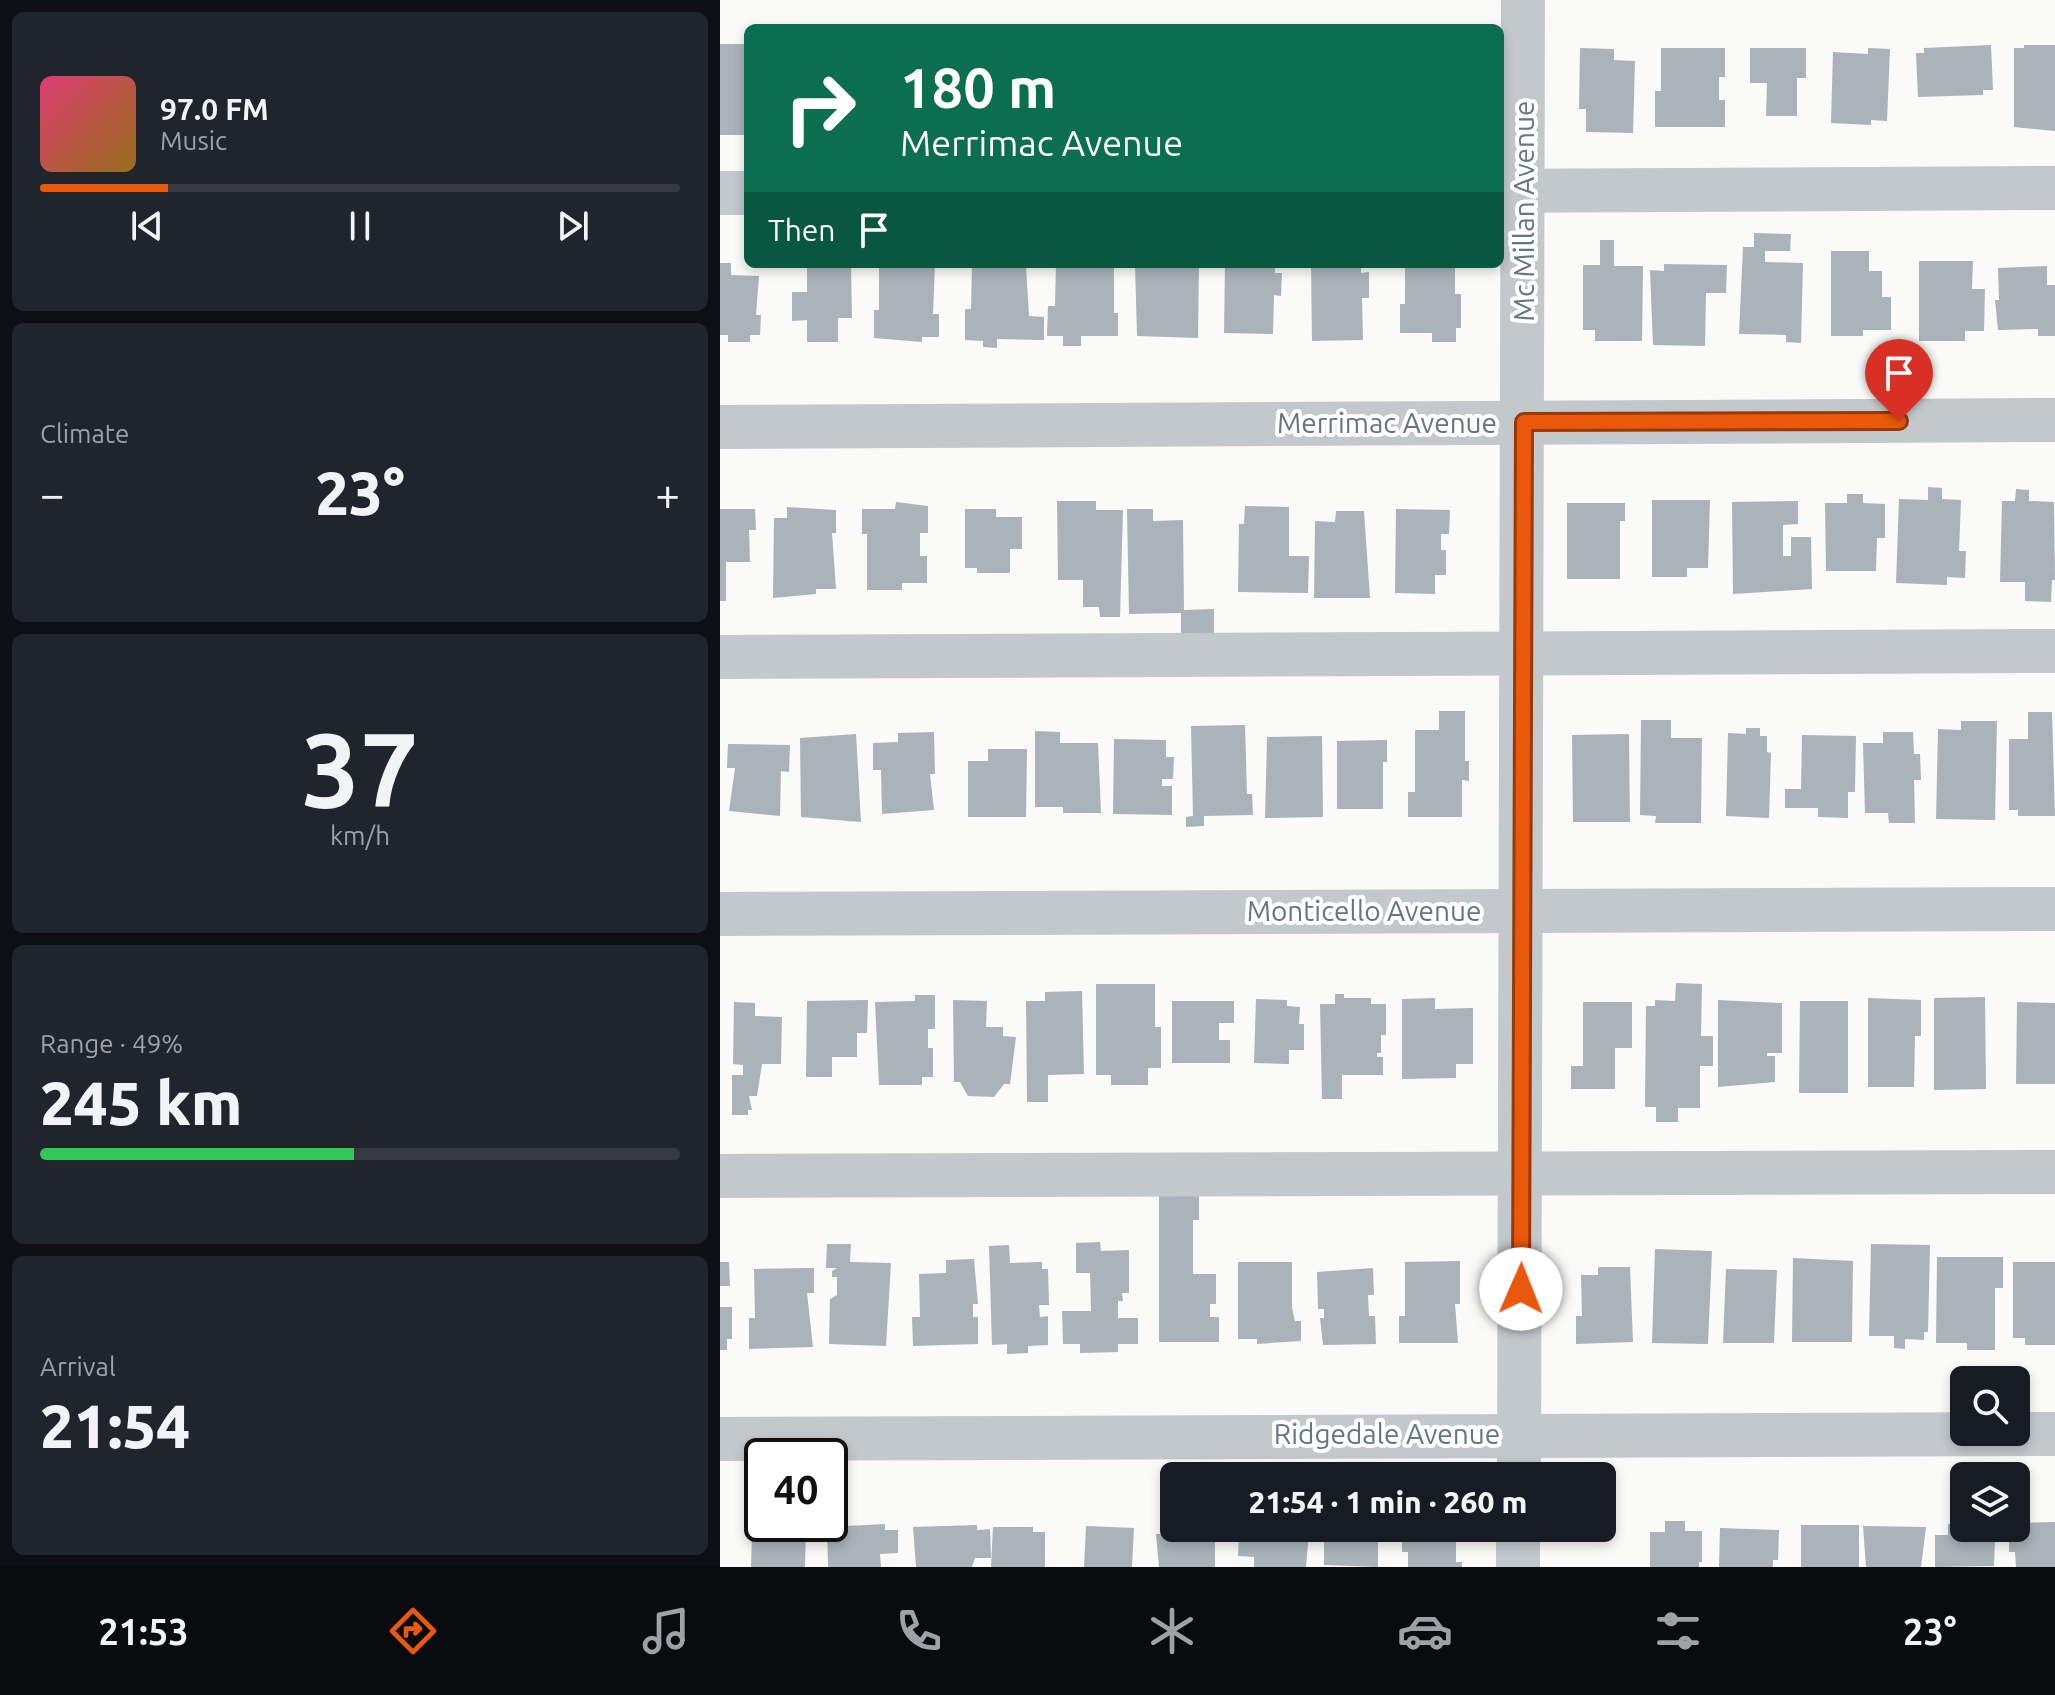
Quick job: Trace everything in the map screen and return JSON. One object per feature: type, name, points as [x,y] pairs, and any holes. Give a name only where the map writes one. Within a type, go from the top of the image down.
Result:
[{"type":"street","name":"Mc Millan Avenue","points":[[1519,1455],[1524,422],[1512,190],[1523,0]]},
{"type":"street","points":[[1512,190],[2055,188]]},
{"type":"street","points":[[720,193],[744,193]]},
{"type":"street","name":"Merrimac Avenue","points":[[720,427],[2055,420]]},
{"type":"street","points":[[720,657],[2055,651]]},
{"type":"street","name":"Monticello Avenue","points":[[720,914],[2055,909]]},
{"type":"street","points":[[720,1176],[2055,1172]]},
{"type":"street","name":"Ridgedale Avenue","points":[[720,1439],[1519,1455],[2055,1434]]},
{"type":"street","points":[[1518,1542],[1518,1567]]},
{"type":"building","points":[[720,44],[744,44],[744,135],[720,135]]},
{"type":"building","points":[[1991,45],[1993,90],[1983,90],[1983,95],[1918,97],[1916,53],[1924,53],[1924,48]]},
{"type":"building","points":[[2024,45],[2055,45],[2055,131],[2014,127],[2014,48],[2024,48]]},
{"type":"building","points":[[1580,48],[1614,49],[1614,60],[1635,61],[1633,133],[1586,132],[1586,109],[1579,109]]},
{"type":"building","points":[[1661,48],[1725,48],[1725,77],[1719,77],[1719,100],[1725,100],[1725,127],[1655,127],[1655,91],[1661,91]]},
{"type":"building","points":[[1750,48],[1806,48],[1806,78],[1797,78],[1797,116],[1766,116],[1767,83],[1750,83]]},
{"type":"building","points":[[1868,48],[1890,49],[1887,121],[1871,120],[1871,125],[1831,123],[1833,52],[1868,54]]},
{"type":"building","points":[[1754,233],[1791,234],[1790,251],[1765,251],[1765,262],[1803,263],[1801,343],[1786,342],[1786,335],[1739,334],[1743,247],[1754,247]]},
{"type":"building","points":[[1600,240],[1614,240],[1614,266],[1643,266],[1642,341],[1595,341],[1595,330],[1583,330],[1583,265],[1600,265]]},
{"type":"building","points":[[1831,251],[1869,251],[1869,271],[1882,271],[1882,297],[1891,297],[1891,330],[1863,330],[1863,336],[1831,336]]},
{"type":"building","points":[[1919,261],[1973,261],[1972,289],[1985,289],[1984,331],[1965,331],[1965,341],[1919,341]]},
{"type":"building","points":[[720,263],[731,263],[731,275],[759,276],[756,315],[761,315],[760,335],[750,335],[750,342],[728,342],[728,335],[720,335]]},
{"type":"building","points":[[1664,264],[1727,265],[1726,293],[1706,293],[1705,346],[1653,345],[1650,270],[1664,271]]},
{"type":"building","points":[[2047,266],[2047,285],[2055,285],[2055,336],[2038,336],[2038,329],[1998,330],[1995,300],[1999,300],[1998,268]]},
{"type":"building","points":[[807,268],[851,268],[852,318],[838,318],[838,342],[807,342],[807,320],[792,321],[792,292],[807,292]]},
{"type":"building","points":[[879,268],[935,268],[933,314],[939,314],[939,337],[922,337],[922,342],[874,338],[874,310],[879,310]]},
{"type":"building","points":[[972,268],[1026,268],[1029,316],[1044,317],[1044,340],[997,339],[997,348],[983,347],[983,341],[965,340],[965,309],[971,309]]},
{"type":"building","points":[[1056,268],[1114,268],[1114,313],[1118,313],[1118,336],[1081,336],[1081,346],[1063,346],[1063,336],[1047,336],[1048,306],[1055,306]]},
{"type":"building","points":[[1135,268],[1199,268],[1198,338],[1137,336]]},
{"type":"building","points":[[1225,268],[1275,268],[1275,273],[1282,273],[1281,296],[1274,295],[1273,334],[1224,333]]},
{"type":"building","points":[[1311,268],[1361,268],[1361,273],[1369,272],[1369,298],[1362,298],[1363,340],[1312,341]]},
{"type":"building","points":[[1405,268],[1455,268],[1455,294],[1461,294],[1461,328],[1456,328],[1456,342],[1432,342],[1432,333],[1400,333],[1400,304],[1405,304]]},
{"type":"building","points":[[1928,487],[1942,488],[1942,499],[1961,500],[1959,551],[1966,551],[1965,578],[1947,577],[1947,585],[1896,583],[1899,499],[1928,500]]},
{"type":"building","points":[[2016,489],[2029,490],[2029,501],[2054,502],[2055,580],[2052,580],[2051,602],[2025,601],[2025,582],[2000,582],[2002,501],[2015,501]]},
{"type":"building","points":[[1847,494],[1863,494],[1863,503],[1885,504],[1885,538],[1877,538],[1876,571],[1826,571],[1825,503],[1847,503]]},
{"type":"building","points":[[1652,500],[1710,500],[1708,568],[1687,568],[1687,577],[1652,577]]},
{"type":"building","points":[[1057,501],[1096,501],[1096,510],[1123,510],[1120,617],[1100,617],[1099,607],[1083,607],[1083,580],[1058,580]]},
{"type":"building","points":[[1798,501],[1798,524],[1783,525],[1783,556],[1791,556],[1791,537],[1811,537],[1812,589],[1733,594],[1732,502]]},
{"type":"building","points":[[896,502],[928,506],[928,533],[920,533],[920,556],[927,556],[927,583],[902,583],[902,590],[867,590],[867,534],[862,534],[862,509],[895,509]]},
{"type":"building","points":[[1567,503],[1625,503],[1625,521],[1620,521],[1620,579],[1567,579]]},
{"type":"building","points":[[1245,506],[1289,507],[1289,556],[1309,556],[1308,593],[1238,592],[1239,524],[1244,524]]},
{"type":"building","points":[[787,507],[836,510],[836,533],[832,533],[836,589],[816,589],[816,594],[773,598],[774,518],[787,518]]},
{"type":"building","points":[[720,509],[755,509],[756,530],[749,530],[750,562],[726,562],[726,601],[720,601]]},
{"type":"building","points":[[965,509],[996,509],[996,517],[1022,517],[1022,549],[1010,549],[1010,573],[977,573],[977,568],[965,568]]},
{"type":"building","points":[[1127,509],[1153,509],[1153,521],[1183,520],[1184,610],[1214,609],[1214,642],[1181,643],[1181,613],[1129,614]]},
{"type":"building","points":[[1396,509],[1450,510],[1449,534],[1441,534],[1441,550],[1446,550],[1446,575],[1435,575],[1435,594],[1395,593]]},
{"type":"building","points":[[1336,511],[1364,511],[1370,598],[1314,598],[1315,521],[1335,522]]},
{"type":"building","points":[[1439,711],[1465,711],[1465,761],[1469,761],[1469,781],[1462,780],[1462,817],[1408,817],[1408,792],[1415,792],[1415,730],[1439,730]]},
{"type":"building","points":[[2028,712],[2052,712],[2055,816],[2018,816],[2018,810],[2009,810],[2009,739],[2028,739]]},
{"type":"building","points":[[1641,720],[1671,720],[1671,738],[1702,738],[1701,823],[1655,823],[1656,816],[1640,815]]},
{"type":"building","points":[[1961,721],[1997,721],[1995,820],[1936,819],[1938,729],[1961,730]]},
{"type":"building","points":[[1245,725],[1247,794],[1252,794],[1253,815],[1204,816],[1204,826],[1186,827],[1186,817],[1193,816],[1191,726]]},
{"type":"building","points":[[1746,728],[1760,728],[1760,736],[1767,736],[1767,752],[1771,753],[1769,818],[1726,816],[1728,733],[1746,734]]},
{"type":"building","points":[[1035,731],[1060,732],[1060,743],[1098,743],[1101,813],[1063,813],[1063,807],[1035,807]]},
{"type":"building","points":[[934,732],[935,774],[930,774],[934,810],[882,814],[881,770],[873,770],[873,743],[898,742],[898,733]]},
{"type":"building","points":[[1883,732],[1913,732],[1914,754],[1920,754],[1921,780],[1914,780],[1915,823],[1889,823],[1888,813],[1865,813],[1863,743],[1883,743]]},
{"type":"building","points":[[856,734],[861,822],[801,817],[800,738]]},
{"type":"building","points":[[1629,734],[1630,822],[1573,822],[1572,735]]},
{"type":"building","points":[[1802,735],[1856,736],[1855,792],[1848,792],[1848,818],[1818,817],[1818,808],[1785,808],[1785,789],[1801,789]]},
{"type":"building","points":[[1322,736],[1323,817],[1265,818],[1267,737]]},
{"type":"building","points":[[1114,739],[1166,740],[1166,757],[1174,757],[1173,779],[1162,779],[1162,786],[1172,786],[1172,815],[1113,814]]},
{"type":"building","points":[[1387,740],[1387,762],[1383,762],[1383,809],[1337,809],[1337,741]]},
{"type":"building","points":[[728,744],[790,745],[789,772],[781,771],[780,816],[729,811],[735,768],[727,768]]},
{"type":"building","points":[[988,749],[1027,749],[1026,817],[968,817],[968,761],[988,761]]},
{"type":"building","points":[[1676,983],[1702,984],[1701,1036],[1713,1036],[1713,1066],[1700,1066],[1700,1108],[1678,1108],[1678,1122],[1656,1122],[1656,1107],[1645,1107],[1646,1006],[1655,1006],[1655,1000],[1675,1001]]},
{"type":"building","points":[[1096,984],[1155,984],[1155,1027],[1161,1027],[1161,1068],[1148,1068],[1148,1085],[1111,1085],[1111,1075],[1096,1075]]},
{"type":"building","points":[[1082,991],[1084,1074],[1048,1075],[1048,1102],[1027,1102],[1026,1001],[1045,1001],[1045,992]]},
{"type":"building","points":[[1335,994],[1344,994],[1344,998],[1371,998],[1371,1004],[1386,1004],[1386,1035],[1381,1035],[1381,1053],[1377,1053],[1377,1057],[1383,1057],[1383,1075],[1342,1075],[1342,1099],[1322,1099],[1320,1004],[1335,1004]]},
{"type":"building","points":[[915,995],[935,995],[935,1029],[928,1029],[928,1048],[933,1048],[933,1077],[922,1077],[922,1085],[879,1085],[875,1002],[915,1001]]},
{"type":"building","points":[[1985,997],[1986,1089],[1934,1090],[1934,998]]},
{"type":"building","points":[[1435,998],[1435,1009],[1473,1008],[1473,1064],[1456,1064],[1456,1078],[1402,1079],[1402,999]]},
{"type":"building","points":[[1868,998],[1921,1000],[1921,1036],[1915,1036],[1914,1087],[1868,1087]]},
{"type":"building","points":[[1256,999],[1287,1000],[1287,1006],[1300,1007],[1299,1024],[1304,1024],[1304,1050],[1289,1050],[1289,1064],[1254,1063]]},
{"type":"building","points":[[868,1000],[867,1033],[857,1033],[857,1057],[832,1057],[832,1077],[806,1077],[807,1001]]},
{"type":"building","points":[[953,1000],[987,1001],[986,1027],[1003,1027],[1003,1036],[1016,1037],[1010,1084],[1004,1084],[994,1097],[968,1096],[960,1082],[954,1082]]},
{"type":"building","points":[[1718,1000],[1782,1003],[1782,1053],[1767,1053],[1767,1056],[1775,1056],[1775,1082],[1718,1087]]},
{"type":"building","points":[[1172,1001],[1234,1001],[1234,1023],[1219,1023],[1219,1040],[1230,1040],[1230,1063],[1172,1063]]},
{"type":"building","points":[[1800,1001],[1848,1001],[1848,1093],[1799,1093]]},
{"type":"building","points":[[734,1002],[755,1003],[755,1016],[782,1017],[781,1064],[762,1064],[757,1096],[749,1096],[752,1110],[748,1110],[748,1115],[732,1115],[732,1075],[743,1075],[743,1065],[733,1064]]},
{"type":"building","points":[[1583,1002],[1632,1002],[1632,1048],[1615,1048],[1615,1089],[1571,1089],[1571,1066],[1583,1066]]},
{"type":"building","points":[[2017,1002],[2055,1003],[2055,1084],[2016,1084]]},
{"type":"building","points":[[1159,1190],[1199,1190],[1199,1220],[1193,1220],[1193,1274],[1216,1274],[1216,1304],[1210,1304],[1210,1317],[1219,1317],[1219,1342],[1159,1342]]},
{"type":"building","points":[[1100,1242],[1101,1251],[1129,1250],[1129,1293],[1122,1293],[1123,1301],[1118,1301],[1118,1318],[1138,1318],[1138,1344],[1118,1344],[1118,1352],[1080,1353],[1080,1344],[1063,1344],[1062,1311],[1091,1311],[1090,1273],[1076,1273],[1076,1243]]},
{"type":"building","points":[[827,1244],[851,1244],[850,1262],[891,1263],[886,1346],[829,1344],[830,1299],[837,1295],[837,1277],[832,1277],[832,1271],[837,1268],[826,1268]]},
{"type":"building","points":[[1871,1244],[1930,1245],[1928,1332],[1924,1332],[1924,1340],[1905,1339],[1905,1349],[1894,1348],[1894,1336],[1869,1336]]},
{"type":"building","points":[[1009,1245],[1010,1263],[1042,1262],[1042,1269],[1048,1269],[1049,1305],[1039,1305],[1040,1317],[1048,1316],[1048,1345],[1028,1346],[1028,1353],[1007,1354],[1007,1344],[992,1345],[989,1246]]},
{"type":"building","points":[[1655,1249],[1712,1251],[1708,1344],[1652,1343]]},
{"type":"building","points":[[1937,1257],[2003,1257],[2003,1288],[1995,1288],[1995,1350],[1967,1350],[1967,1343],[1936,1343]]},
{"type":"building","points":[[1793,1258],[1853,1261],[1852,1342],[1792,1342]]},
{"type":"building","points":[[974,1259],[978,1304],[973,1304],[973,1317],[978,1317],[978,1344],[913,1346],[912,1317],[920,1317],[919,1274],[946,1273],[946,1260]]},
{"type":"building","points":[[1460,1261],[1460,1304],[1455,1304],[1458,1343],[1399,1343],[1399,1316],[1405,1316],[1405,1262]]},
{"type":"building","points":[[720,1262],[729,1262],[730,1286],[720,1286]]},
{"type":"building","points":[[1238,1262],[1292,1262],[1292,1308],[1295,1321],[1301,1321],[1301,1341],[1257,1344],[1257,1339],[1238,1339]]},
{"type":"building","points":[[2013,1262],[2055,1262],[2055,1345],[2025,1345],[2025,1338],[2013,1338]]},
{"type":"building","points":[[1598,1267],[1630,1267],[1633,1342],[1576,1344],[1576,1316],[1582,1316],[1581,1275],[1598,1275]]},
{"type":"building","points":[[814,1268],[814,1293],[807,1293],[813,1347],[749,1349],[749,1318],[755,1318],[754,1269]]},
{"type":"building","points":[[1373,1268],[1374,1295],[1368,1295],[1369,1316],[1375,1316],[1376,1344],[1323,1345],[1320,1318],[1324,1318],[1324,1309],[1318,1309],[1317,1272]]},
{"type":"building","points":[[1726,1269],[1777,1270],[1774,1343],[1723,1343]]},
{"type":"building","points":[[720,1307],[732,1307],[732,1339],[727,1339],[727,1350],[720,1350]]},
{"type":"building","points":[[1665,1521],[1685,1521],[1685,1531],[1702,1531],[1702,1562],[1699,1562],[1699,1567],[1650,1567],[1650,1532],[1665,1532]]},
{"type":"building","points":[[2055,1522],[2055,1567],[2016,1567],[2015,1552],[2009,1552],[2009,1542],[2030,1542],[2030,1523]]},
{"type":"building","points":[[885,1524],[885,1530],[898,1530],[898,1553],[880,1554],[881,1567],[828,1567],[827,1542],[848,1542],[848,1526]]},
{"type":"building","points":[[1948,1524],[1950,1542],[1995,1542],[1994,1566],[1935,1567],[1935,1535],[1948,1535]]},
{"type":"building","points":[[977,1525],[977,1530],[990,1529],[991,1558],[975,1558],[972,1567],[916,1567],[913,1527]]},
{"type":"building","points":[[1801,1525],[1859,1525],[1859,1567],[1801,1567]]},
{"type":"building","points":[[1086,1526],[1134,1528],[1132,1567],[1084,1567]]},
{"type":"building","points":[[1863,1526],[1926,1527],[1921,1567],[1866,1567]]},
{"type":"building","points":[[993,1527],[1033,1527],[1033,1532],[1045,1532],[1045,1567],[991,1567]]},
{"type":"building","points":[[1720,1528],[1779,1530],[1778,1560],[1773,1560],[1773,1567],[1719,1567]]},
{"type":"building","points":[[1156,1534],[1160,1534],[1160,1542],[1215,1542],[1215,1567],[1159,1567]]},
{"type":"building","points":[[752,1542],[806,1542],[805,1567],[751,1567]]},
{"type":"building","points":[[1239,1542],[1308,1542],[1306,1567],[1254,1567],[1254,1557],[1238,1556]]},
{"type":"building","points":[[1324,1542],[1378,1542],[1378,1567],[1324,1565]]},
{"type":"building","points":[[1402,1542],[1456,1542],[1456,1562],[1462,1562],[1462,1567],[1408,1567],[1408,1552],[1402,1552]]},
{"type":"route","points":[[1521,1289],[1524,422],[1899,421]]}]
